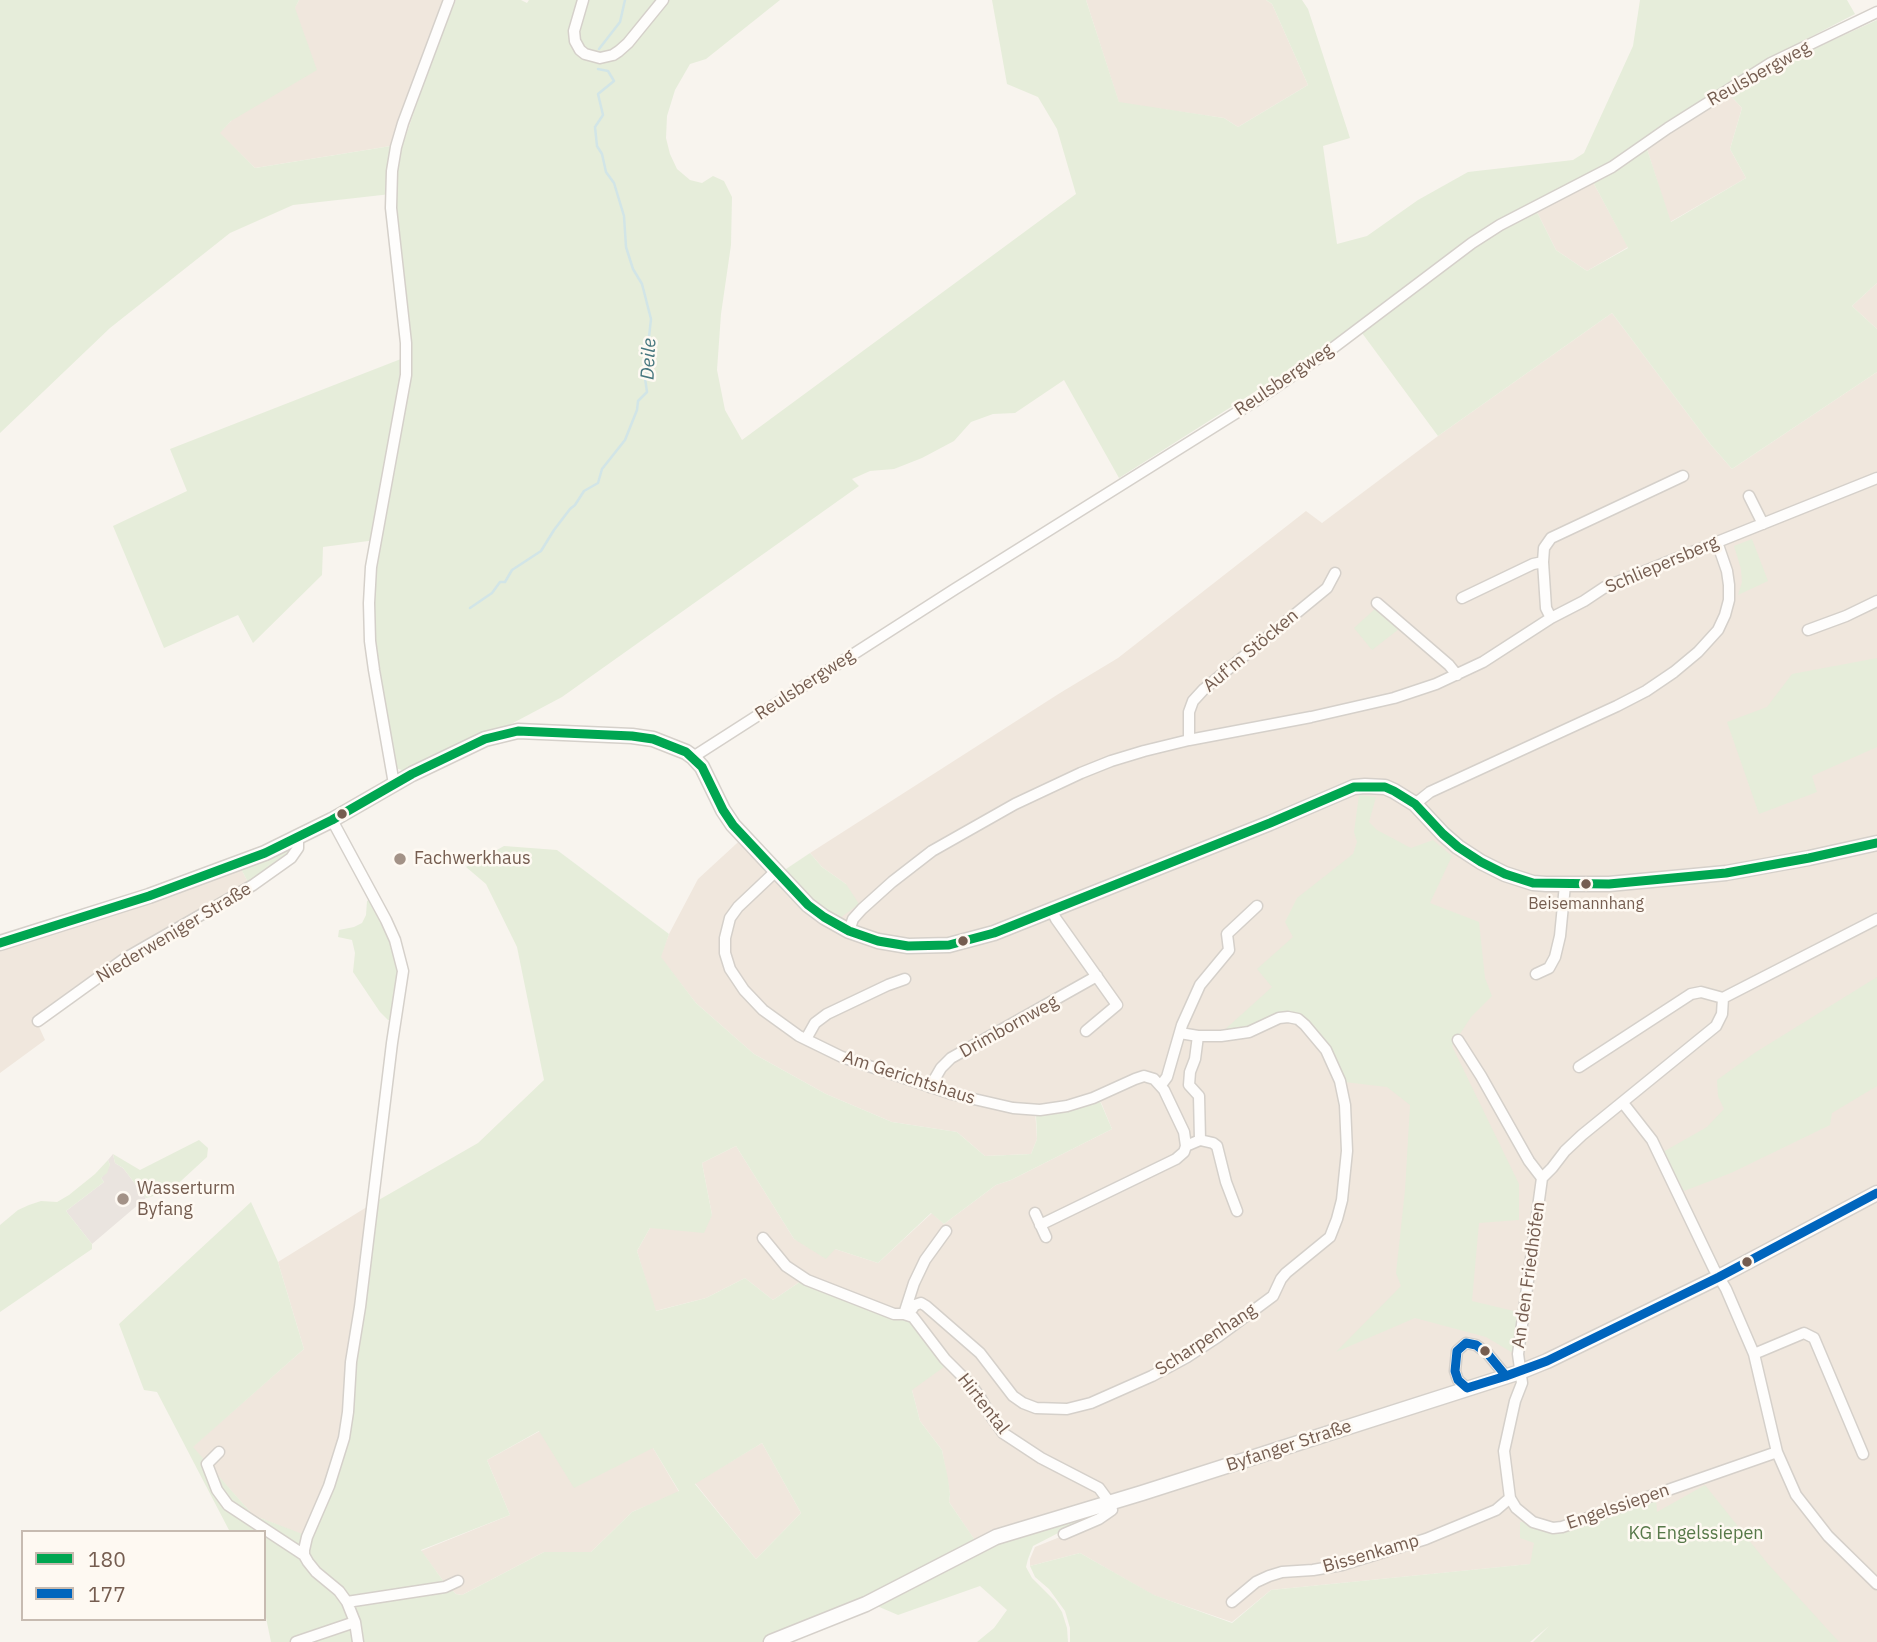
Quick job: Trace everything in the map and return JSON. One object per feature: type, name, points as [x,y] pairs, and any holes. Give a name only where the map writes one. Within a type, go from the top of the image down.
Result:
[{"type":"street","points":[[394,784],[374,670],[369,612],[371,567],[407,375],[391,208],[392,170],[403,123],[449,0]]},
{"type":"street","points":[[583,0],[574,31],[575,41],[585,54],[600,58],[613,55],[628,43],[663,0]]},
{"type":"street","name":"Reulsbergweg","points":[[693,757],[1260,398],[1329,351],[1472,243],[1500,225],[1612,167],[1771,63],[1877,12]]},
{"type":"street","points":[[1551,618],[1546,608],[1543,562],[1544,548],[1551,538],[1683,476]]},
{"type":"street","name":"Schliepersberg","points":[[849,931],[857,914],[891,882],[932,851],[1015,804],[1111,761],[1189,740],[1394,698],[1457,676],[1605,587],[1877,478]]},
{"type":"street","points":[[1749,496],[1763,524]]},
{"type":"street","points":[[1415,804],[1430,792],[1646,691],[1698,652],[1718,630],[1729,600],[1727,571],[1717,542]]},
{"type":"street","points":[[1462,598],[1533,564],[1543,562]]},
{"type":"street","name":"Auf'm Stöcken","points":[[1189,740],[1189,712],[1193,701],[1203,689],[1328,587],[1335,573]]},
{"type":"street","points":[[1808,630],[1877,601]]},
{"type":"street","points":[[1377,603],[1449,665],[1457,676]]},
{"type":"street","name":"Niederweniger Straße","points":[[0,943],[149,896],[244,862],[298,838],[394,784],[485,740],[518,731],[653,739],[677,747],[693,757]]},
{"type":"street","points":[[693,757],[702,766],[726,817],[775,872],[817,913],[849,931],[878,941],[908,946],[949,945],[994,933],[1354,787],[1385,787],[1415,804],[1458,847],[1505,874],[1532,883],[1609,884],[1726,873],[1877,843]]},
{"type":"street","points":[[304,1555],[306,1541],[329,1486],[344,1438],[351,1363],[402,971],[395,940],[386,920],[332,820]]},
{"type":"street","name":"Niederweniger Straße","points":[[38,1021],[124,959],[253,885],[291,858],[298,848],[298,838]]},
{"type":"street","name":"Am Gerichtshaus","points":[[775,872],[730,918],[724,938],[725,953],[736,979],[763,1010],[806,1039],[842,1056],[930,1087],[1013,1108],[1040,1110],[1085,1101],[1144,1076],[1161,1085]]},
{"type":"street","points":[[1536,974],[1549,968],[1555,957],[1565,885]]},
{"type":"street","points":[[1040,1225],[1184,1152],[1184,1132],[1161,1085],[1167,1077],[1193,998],[1228,950],[1227,934],[1257,906]]},
{"type":"street","points":[[1051,909],[1118,1005],[1086,1031]]},
{"type":"street","points":[[1579,1067],[1691,994],[1700,992],[1723,998],[1877,919]]},
{"type":"street","points":[[882,973],[888,985]]},
{"type":"street","name":"Drimbornweg","points":[[930,1087],[941,1068],[951,1058],[1097,976]]},
{"type":"street","points":[[806,1039],[815,1023],[822,1017],[905,979]]},
{"type":"street","name":"An den Friedhöfen","points":[[1513,1374],[1542,1178],[1564,1152],[1716,1026],[1722,1014],[1723,998]]},
{"type":"street","name":"Scharpenhang","points":[[906,1314],[915,1305],[921,1303],[926,1306],[980,1353],[1013,1396],[1023,1403],[1036,1408],[1067,1409],[1086,1405],[1152,1376],[1187,1357],[1273,1296],[1286,1273],[1330,1237],[1337,1219],[1342,1200],[1347,1151],[1345,1105],[1340,1081],[1326,1051],[1306,1025],[1297,1019],[1279,1018],[1240,1034],[1198,1036]]},
{"type":"street","points":[[1180,1033],[1198,1036],[1189,1085],[1199,1096],[1200,1140]]},
{"type":"street","name":"An den Friedhöfen","points":[[1458,1040],[1529,1161],[1542,1178]]},
{"type":"street","points":[[1623,1103],[1652,1140],[1754,1354],[1777,1451],[1796,1495],[1828,1536],[1877,1584]]},
{"type":"street","points":[[1186,1146],[1200,1140],[1217,1146],[1237,1211]]},
{"type":"street","name":"Byfanger Straße","points":[[771,1642],[866,1604],[996,1537],[1110,1503],[1547,1361],[1719,1277],[1877,1193]]},
{"type":"street","points":[[1035,1213],[1046,1237]]},
{"type":"street","points":[[763,1238],[786,1266],[807,1280],[894,1314],[906,1314],[914,1283],[925,1260],[946,1231]]},
{"type":"street","name":"Hirtental","points":[[906,1314],[914,1317],[945,1359],[971,1385],[1003,1433],[1041,1458],[1095,1485],[1110,1503]]},
{"type":"street","points":[[1754,1354],[1804,1333],[1814,1338],[1863,1454]]},
{"type":"street","points":[[1467,1388],[1458,1380],[1455,1371],[1457,1350],[1466,1343],[1476,1345],[1522,1383],[1515,1401],[1504,1451],[1510,1499]]},
{"type":"street","name":"Engelssiepen","points":[[1510,1499],[1532,1522],[1553,1528],[1562,1527],[1777,1451]]},
{"type":"street","points":[[219,1452],[207,1464],[217,1490],[228,1505],[304,1555],[316,1572],[339,1591],[355,1622],[358,1642]]},
{"type":"street","name":"Bissenkamp","points":[[1233,1602],[1256,1582],[1269,1576],[1342,1565],[1426,1539],[1496,1510],[1510,1499]]},
{"type":"street","name":"Byfanger Straße","points":[[1064,1534],[1099,1519],[1112,1510],[1110,1503]]},
{"type":"street","points":[[347,1602],[445,1587],[458,1581]]},
{"type":"street","points":[[296,1642],[355,1622]]},
{"type":"shaded area","points":[[299,0],[456,0],[437,45],[403,144],[255,168],[219,133],[231,121]]},
{"type":"shaded area","points":[[1086,0],[1266,0],[1272,4],[1308,85],[1238,127],[1224,118],[1119,103]]},
{"type":"shaded area","points":[[1728,93],[1742,108],[1730,149],[1746,178],[1670,222],[1647,149]]},
{"type":"shaded area","points":[[1593,182],[1628,247],[1587,271],[1556,250],[1536,210]]},
{"type":"shaded area","points":[[1877,283],[1877,329],[1852,306]]},
{"type":"shaded area","points":[[1612,313],[1732,469],[1877,372],[1877,1642],[1743,1642],[1571,1560],[1271,1590],[1232,1622],[1153,1595],[1080,1553],[1030,1566],[1035,1547],[1065,1535],[1099,1512],[978,1545],[949,1502],[942,1450],[920,1421],[912,1390],[804,1279],[773,1300],[745,1278],[706,1298],[655,1311],[637,1251],[650,1228],[712,1215],[702,1163],[736,1146],[794,1239],[878,1263],[932,1213],[944,1224],[996,1185],[1112,1129],[1098,1095],[1035,1109],[1037,1139],[1031,1154],[985,1156],[957,1132],[892,1122],[826,1094],[754,1054],[696,1003],[660,957],[669,934],[698,879],[748,833],[783,871],[830,915],[846,884],[822,867],[810,853],[1118,658],[1306,511],[1322,523],[1438,436]]},
{"type":"shaded area","points":[[240,867],[249,884],[35,1018],[45,1040],[0,1073],[0,944]]},
{"type":"shaded area","points":[[113,1154],[115,1163],[123,1168],[146,1198],[92,1244],[66,1211],[104,1182],[101,1178],[110,1165],[108,1160]]},
{"type":"shaded area","points":[[370,1205],[343,1439],[305,1536],[253,1515],[192,1447],[304,1349],[278,1262]]},
{"type":"shaded area","points":[[540,1431],[653,1448],[679,1492],[632,1512],[591,1552],[544,1552],[462,1595],[456,1594],[421,1551],[510,1515],[487,1460]]},
{"type":"shaded area","points":[[762,1443],[801,1513],[756,1559],[695,1483]]},
{"type":"green space","points":[[0,0],[299,0],[295,8],[317,70],[231,121],[220,133],[255,168],[403,144],[437,45],[456,0],[521,0],[527,3],[529,0],[780,0],[706,59],[690,64],[675,90],[667,116],[666,138],[677,169],[690,180],[702,183],[713,176],[724,181],[732,197],[731,245],[721,314],[717,370],[725,410],[742,440],[1076,194],[1057,129],[1038,97],[1007,84],[992,0],[1086,0],[1119,102],[1224,118],[1238,127],[1308,85],[1272,4],[1266,0],[1302,0],[1308,9],[1350,138],[1323,146],[1337,244],[1367,236],[1418,200],[1468,172],[1573,160],[1584,153],[1633,46],[1640,0],[1847,0],[1855,14],[1760,63],[1660,127],[1617,161],[1496,224],[1343,336],[1119,478],[1064,380],[1015,413],[993,414],[971,422],[954,441],[922,458],[894,469],[870,471],[852,479],[859,486],[562,697],[498,731],[405,771],[395,768],[370,641],[376,540],[323,547],[322,575],[253,643],[238,615],[164,648],[113,526],[187,491],[170,449],[406,357],[391,194],[293,205],[230,233],[110,328],[0,433]]},
{"type":"green space","points":[[1877,20],[1877,283],[1852,306],[1877,329],[1877,372],[1732,469],[1612,313],[1438,436],[1362,333],[1471,249],[1536,210],[1556,250],[1587,271],[1628,248],[1593,182],[1647,149],[1671,222],[1746,178],[1730,149],[1742,108],[1728,93],[1774,67]]},
{"type":"green space","points":[[1752,539],[1768,581],[1738,595],[1742,582],[1741,569],[1734,546]]},
{"type":"green space","points":[[1376,608],[1399,629],[1372,650],[1354,628]]},
{"type":"green space","points":[[1877,658],[1877,747],[1812,776],[1817,792],[1759,814],[1727,722],[1767,707],[1792,674]]},
{"type":"green space","points":[[1359,795],[1376,797],[1369,822],[1377,830],[1411,848],[1433,840],[1452,856],[1430,903],[1479,922],[1485,978],[1492,996],[1471,1017],[1452,1046],[1519,1184],[1519,1220],[1479,1223],[1472,1301],[1518,1312],[1513,1353],[1486,1337],[1415,1318],[1336,1352],[1401,1286],[1396,1273],[1410,1105],[1387,1087],[1344,1082],[1299,1017],[1221,1033],[1272,987],[1257,969],[1293,937],[1285,922],[1297,898],[1353,854],[1357,842],[1354,832]]},
{"type":"green space","points":[[504,846],[557,850],[669,934],[661,957],[696,1003],[754,1054],[826,1094],[892,1122],[957,1132],[985,1156],[1031,1154],[1037,1139],[1036,1115],[1068,1111],[1100,1101],[1112,1129],[996,1185],[944,1224],[931,1213],[878,1263],[835,1249],[826,1259],[794,1239],[736,1146],[702,1163],[712,1215],[704,1233],[650,1228],[637,1251],[656,1311],[706,1298],[745,1278],[773,1300],[804,1279],[908,1316],[948,1364],[912,1390],[920,1421],[942,1450],[949,1502],[979,1546],[1101,1511],[1033,1546],[1028,1559],[1026,1567],[1032,1578],[1062,1612],[1068,1642],[977,1642],[994,1628],[1007,1610],[980,1586],[898,1615],[870,1603],[774,1642],[271,1642],[266,1618],[266,1530],[229,1530],[157,1392],[144,1390],[119,1324],[251,1202],[278,1262],[304,1349],[193,1447],[253,1515],[305,1535],[336,1463],[370,1205],[478,1143],[544,1080],[517,947],[486,884],[466,867]],"holes":[[[539,1431],[574,1488],[653,1448],[679,1491],[632,1512],[591,1552],[544,1552],[462,1595],[456,1594],[444,1582],[421,1550],[510,1515],[487,1460]],[[762,1443],[801,1513],[756,1559],[695,1484]]]},
{"type":"green space","points":[[290,847],[293,850],[249,884],[240,867]]},
{"type":"green space","points":[[810,853],[822,867],[846,884],[859,904],[840,918],[830,915],[783,871]]},
{"type":"green space","points":[[373,896],[401,964],[394,1020],[388,1020],[380,1012],[353,972],[355,953],[352,940],[338,937],[339,930],[362,923],[366,915],[367,901]]},
{"type":"green space","points":[[1877,977],[1877,1086],[1832,1113],[1830,1125],[1731,1173],[1684,1191],[1663,1152],[1707,1127],[1724,1109],[1718,1096],[1717,1080],[1756,1052]]},
{"type":"green space","points":[[199,1140],[208,1148],[207,1157],[169,1192],[146,1198],[123,1168],[115,1163],[113,1154],[140,1170]]},
{"type":"green space","points":[[108,1160],[110,1165],[107,1173],[101,1178],[104,1182],[66,1211],[92,1244],[92,1249],[0,1312],[0,1225],[18,1210],[29,1205],[41,1201],[57,1202],[69,1195]]},
{"type":"green space","name":"KG Engelssiepen","points":[[1705,1485],[1768,1564],[1839,1642],[1533,1642],[1549,1626],[1530,1642],[1070,1642],[1070,1628],[1065,1611],[1049,1589],[1035,1577],[1030,1566],[1080,1553],[1154,1595],[1232,1623],[1271,1590],[1530,1564],[1534,1543],[1520,1538],[1520,1522],[1566,1529],[1656,1498],[1657,1512]]},
{"type":"waterway","name":"Deile","points":[[599,49],[620,22],[625,0]]},
{"type":"waterway","name":"Deile","points":[[470,608],[492,593],[500,582],[505,582],[512,570],[541,551],[584,491],[598,483],[602,469],[625,440],[638,401],[647,392],[645,378],[651,359],[651,319],[642,284],[633,269],[626,247],[624,216],[614,183],[606,172],[602,154],[597,146],[595,127],[603,115],[598,94],[614,81],[608,71],[598,69]]},
{"type":"transit line","name":"180","points":[[0,943],[149,896],[265,853],[332,820],[412,774],[485,739],[518,731],[632,736],[653,739],[686,752],[702,767],[733,825],[808,905],[849,931],[878,941],[908,946],[949,945],[994,933],[1354,787],[1385,787],[1394,791],[1415,804],[1458,847],[1505,874],[1533,883],[1609,884],[1726,873],[1877,843]]},
{"type":"transit line","name":"177","points":[[1506,1376],[1547,1361],[1719,1277],[1877,1193]]},
{"type":"transit line","name":"177","points":[[1466,1343],[1476,1345],[1487,1353],[1506,1376],[1467,1388],[1458,1380],[1455,1371],[1457,1351],[1466,1343]]},
{"type":"place","name":"Fachwerkhaus","points":[[400,859]]},
{"type":"place","name":"Beisemannhang","points":[[1586,884]]},
{"type":"place","name":"Wasserturm Byfang","points":[[123,1199]]}]
